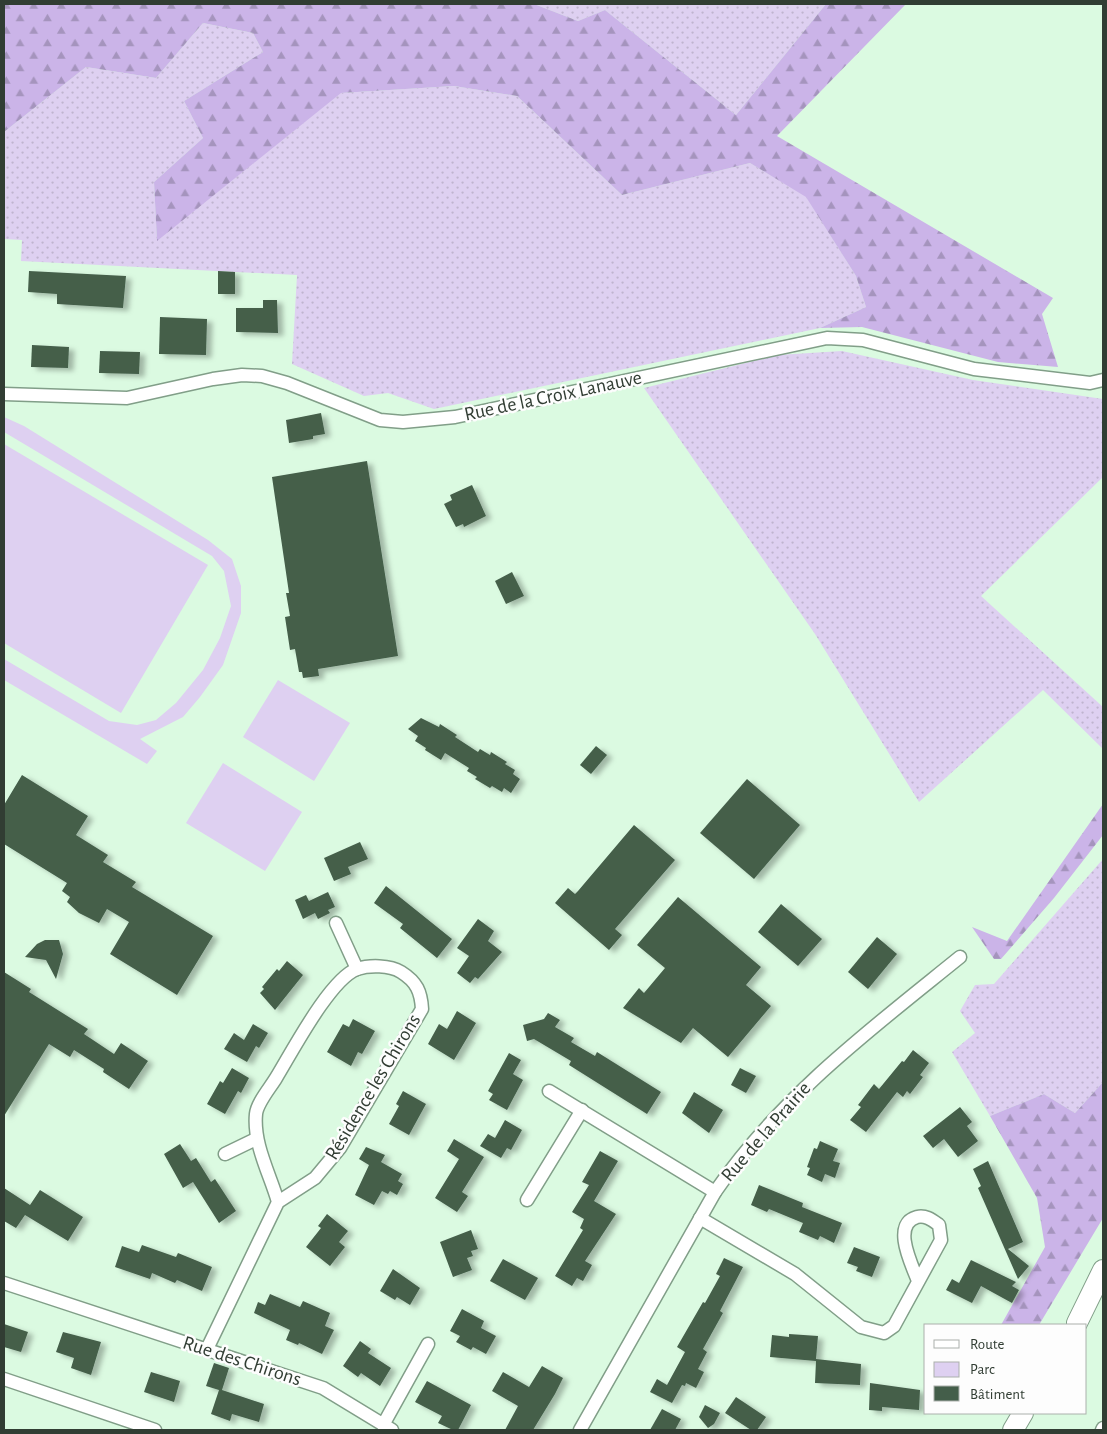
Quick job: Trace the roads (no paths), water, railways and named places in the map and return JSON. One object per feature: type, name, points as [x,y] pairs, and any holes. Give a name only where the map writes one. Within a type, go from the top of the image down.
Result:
[{"type":"main road","points":[[1076,1324],[1103,1270]]},
{"type":"main road","points":[[1076,1324],[1103,1285]]},
{"type":"main road","points":[[1013,1430],[1022,1414]]},
{"type":"street","name":"Rue de la Croix Lanauve","points":[[4,394],[127,398],[214,379],[242,375],[262,376],[287,383],[380,420],[403,422],[455,417],[827,338],[863,340],[974,369],[1090,382],[1103,380]]},
{"type":"street","points":[[207,1348],[278,1202],[256,1139],[256,1112],[318,1009],[342,979],[357,969],[336,923]]},
{"type":"street","name":"Rue de la Prairie","points":[[580,1430],[715,1192],[737,1159],[809,1081],[960,957]]},
{"type":"street","name":"Résidence les Chirons","points":[[278,1202],[315,1178],[340,1148],[422,1010],[422,994],[413,980],[399,971],[382,966],[357,969]]},
{"type":"street","points":[[549,1091],[715,1192]]},
{"type":"street","points":[[527,1200],[582,1110]]},
{"type":"street","points":[[225,1154],[256,1139]]},
{"type":"street","points":[[700,1218],[795,1274],[861,1327],[884,1333],[894,1326],[942,1240],[939,1225],[932,1219],[921,1216],[912,1219],[905,1227],[903,1236],[918,1281]]},
{"type":"street","name":"Rue des Chirons","points":[[4,1283],[207,1348],[323,1388],[387,1427]]},
{"type":"street","points":[[387,1427],[428,1344]]},
{"type":"street","points":[[4,1379],[155,1430]]}]
